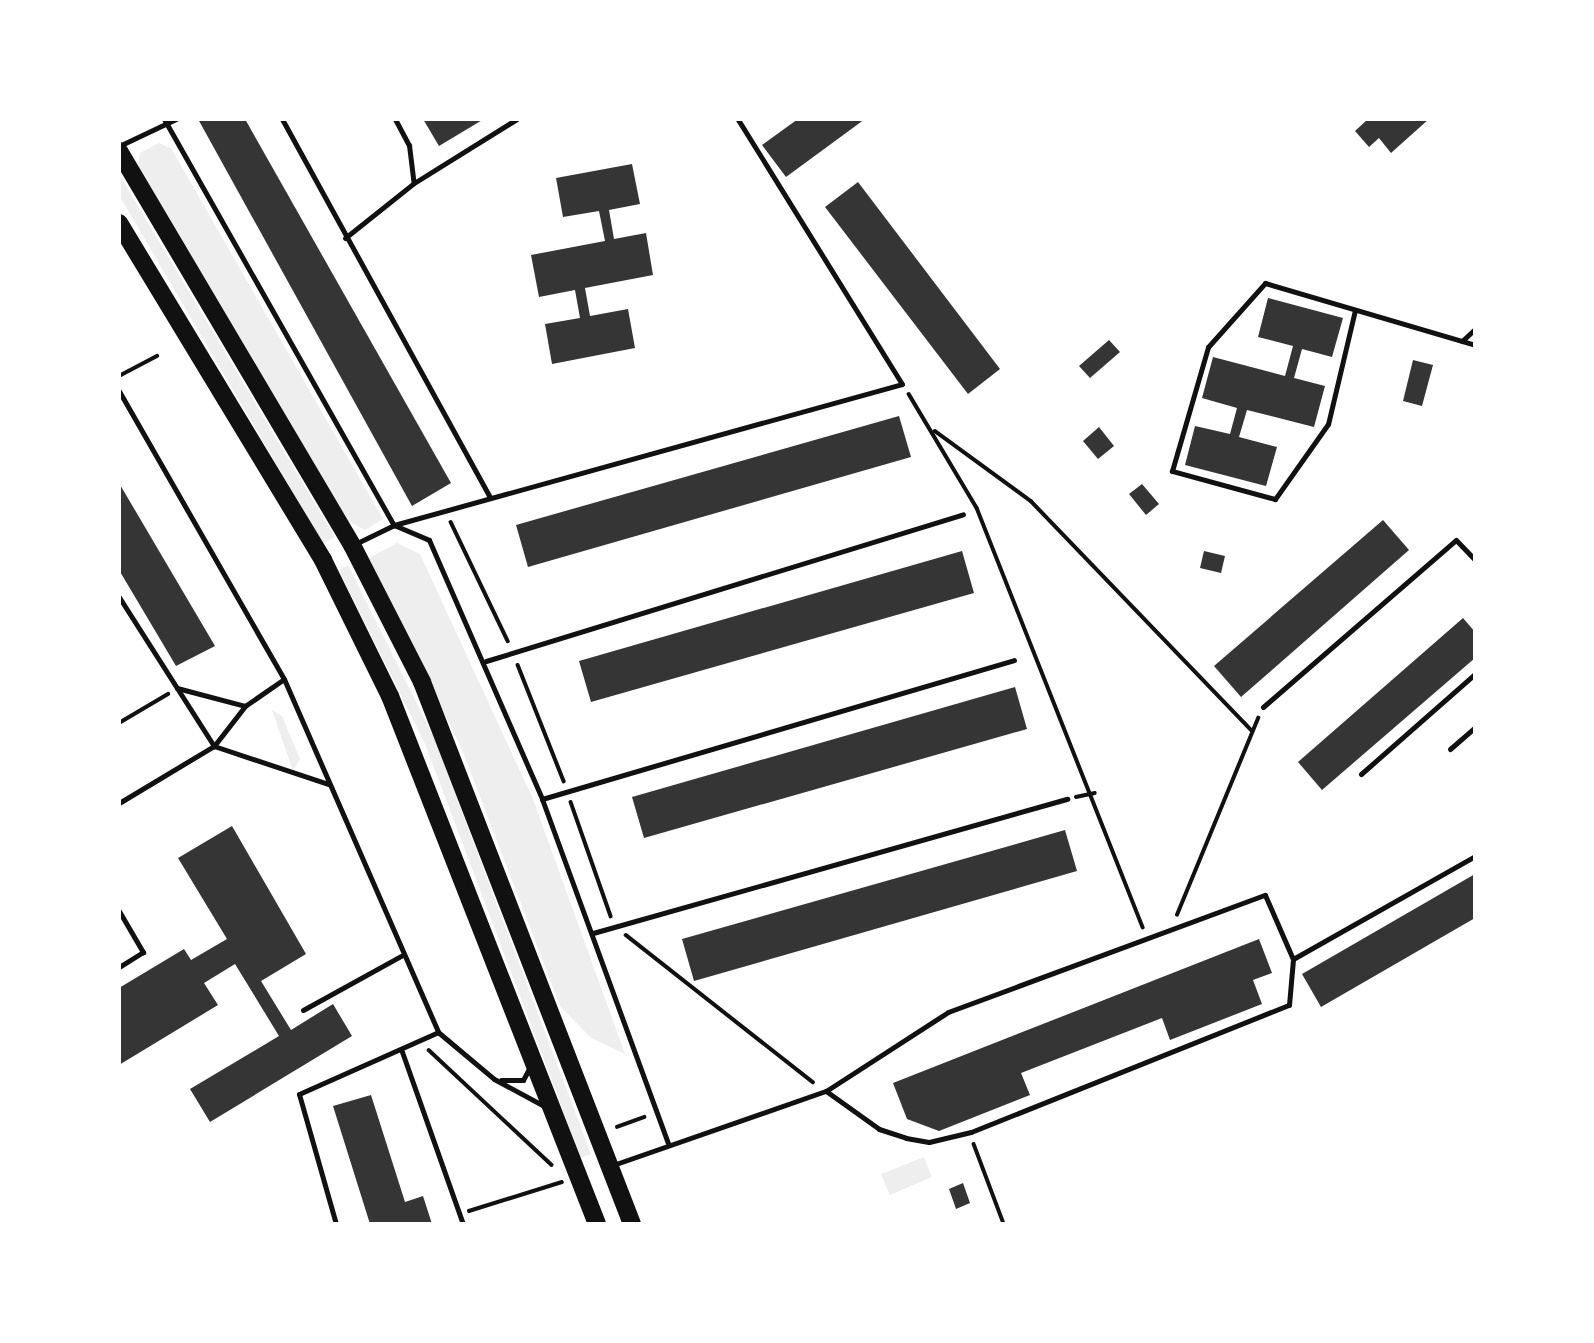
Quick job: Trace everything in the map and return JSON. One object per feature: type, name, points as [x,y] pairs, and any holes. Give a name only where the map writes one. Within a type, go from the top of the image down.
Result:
[{"type":"main road","points":[[119,149],[352,545],[446,735],[632,1224]]},
{"type":"main road","points":[[119,223],[124,238],[323,560],[366,647],[435,801],[548,1109],[597,1224]]},
{"type":"lane","points":[[119,149],[165,122],[176,119]]},
{"type":"lane","points":[[282,119],[490,498]]},
{"type":"lane","points":[[395,119],[409,145],[414,183]]},
{"type":"lane","points":[[345,238],[414,183],[517,119]]},
{"type":"lane","points":[[352,545],[394,525],[902,384],[738,119]]},
{"type":"lane","points":[[165,122],[394,525],[429,540],[486,660],[542,799],[668,1143]]},
{"type":"lane","points":[[1355,310],[1328,424],[1275,499],[1172,471],[1208,347],[1265,283],[1475,345]]},
{"type":"lane","points":[[1462,341],[1475,329]]},
{"type":"lane","points":[[119,391],[284,679],[401,956],[438,1032],[494,1079],[548,1109]]},
{"type":"lane","points":[[486,660],[963,513]]},
{"type":"lane","points":[[1263,707],[1456,540],[1475,560]]},
{"type":"lane","points":[[119,597],[121,606],[214,746],[328,784]]},
{"type":"lane","points":[[542,799],[1014,660]]},
{"type":"lane","points":[[1361,774],[1475,674]]},
{"type":"lane","points":[[119,803],[214,746],[245,706],[284,679]]},
{"type":"lane","points":[[177,688],[245,706]]},
{"type":"lane","points":[[1450,748],[1475,727]]},
{"type":"lane","points":[[593,933],[1067,799]]},
{"type":"lane","points":[[1293,959],[1475,856]]},
{"type":"lane","points":[[610,1167],[668,1143],[826,1091],[948,1012],[1149,943],[1265,895],[1293,959],[1289,1005],[971,1132],[929,1142],[906,1138],[879,1129],[826,1091]]},
{"type":"lane","points":[[119,911],[143,952],[119,968]]},
{"type":"lane","points":[[303,1010],[401,956]]},
{"type":"lane","points":[[336,1224],[299,1094],[438,1032]]},
{"type":"lane","points":[[401,1049],[457,1215],[463,1224]]},
{"type":"lane","points":[[494,1079],[523,1080],[531,1062]]},
{"type":"path","points":[[119,376],[157,356]]},
{"type":"path","points":[[902,384],[934,429],[977,508],[1149,943]]},
{"type":"path","points":[[934,429],[1031,500],[1252,731],[1169,935]]},
{"type":"path","points":[[444,511],[513,652],[568,792],[615,927],[826,1091]]},
{"type":"path","points":[[119,723],[177,688]]},
{"type":"path","points":[[401,1049],[429,1050],[531,1150],[546,1154],[566,1193]]},
{"type":"path","points":[[617,1127],[657,1112]]},
{"type":"path","points":[[971,1132],[1004,1224]]},
{"type":"path","points":[[457,1215],[562,1182]]},
{"type":"shaded area","points":[[159,143],[171,148],[383,519],[365,530],[346,520],[138,168],[140,153]]},
{"type":"shaded area","points":[[119,174],[335,537],[323,544],[119,195]]},
{"type":"shaded area","points":[[397,543],[420,554],[533,799],[625,1054],[591,1038],[560,1006],[463,752],[369,558]]},
{"type":"shaded area","points":[[348,565],[435,740],[591,1154],[581,1158],[425,744],[339,570]]},
{"type":"shaded area","points":[[272,710],[282,716],[300,759],[293,771]]},
{"type":"shaded area","points":[[924,1157],[932,1177],[890,1195],[881,1174]]},
{"type":"building","points":[[198,119],[245,119],[451,483],[412,506]]},
{"type":"building","points":[[423,119],[484,119],[439,146]]},
{"type":"building","points":[[798,119],[865,119],[786,177],[762,145]]},
{"type":"building","points":[[1368,119],[1429,119],[1391,153],[1379,138],[1369,147],[1355,131]]},
{"type":"building","points":[[632,164],[640,204],[609,210],[614,239],[646,233],[653,275],[585,288],[590,316],[628,309],[635,348],[552,364],[545,324],[580,318],[575,290],[539,297],[531,255],[605,241],[599,211],[563,217],[556,178]]},
{"type":"building","points":[[858,182],[1000,369],[968,394],[825,207]]},
{"type":"building","points":[[1268,298],[1343,318],[1332,357],[1302,349],[1294,378],[1325,386],[1314,427],[1247,410],[1239,437],[1277,447],[1266,486],[1185,465],[1195,426],[1230,434],[1237,408],[1202,398],[1213,357],[1285,376],[1293,346],[1258,337]]},
{"type":"building","points":[[1109,340],[1120,352],[1090,378],[1079,366]]},
{"type":"building","points":[[1413,360],[1433,365],[1422,406],[1403,401]]},
{"type":"building","points":[[899,416],[911,457],[528,567],[516,525]]},
{"type":"building","points":[[1099,427],[1114,446],[1098,459],[1083,441]]},
{"type":"building","points":[[119,483],[215,646],[176,666],[119,570]]},
{"type":"building","points":[[1142,484],[1159,504],[1146,515],[1129,494]]},
{"type":"building","points":[[1383,520],[1409,550],[1241,697],[1214,666]]},
{"type":"building","points":[[962,551],[974,593],[591,702],[579,661]]},
{"type":"building","points":[[1204,551],[1225,556],[1221,573],[1200,568]]},
{"type":"building","points":[[1463,618],[1475,632],[1475,658],[1322,790],[1298,762]]},
{"type":"building","points":[[1015,687],[1027,729],[644,838],[632,797]]},
{"type":"building","points":[[232,826],[306,954],[261,981],[291,1030],[333,1004],[352,1036],[210,1122],[190,1089],[279,1036],[235,964],[204,983],[218,1005],[119,1065],[119,988],[184,949],[191,960],[227,939],[178,858]]},
{"type":"building","points":[[1065,830],[1077,871],[694,981],[682,939]]},
{"type":"building","points":[[1475,874],[1475,918],[1321,1007],[1302,974]]},
{"type":"building","points":[[1259,939],[1272,973],[1253,980],[1262,1004],[1170,1040],[1162,1018],[1021,1073],[1030,1095],[939,1131],[907,1119],[893,1083]]},
{"type":"building","points":[[371,1095],[405,1202],[423,1196],[432,1224],[370,1224],[333,1106]]},
{"type":"building","points":[[963,1183],[970,1203],[956,1209],[949,1189]]}]
